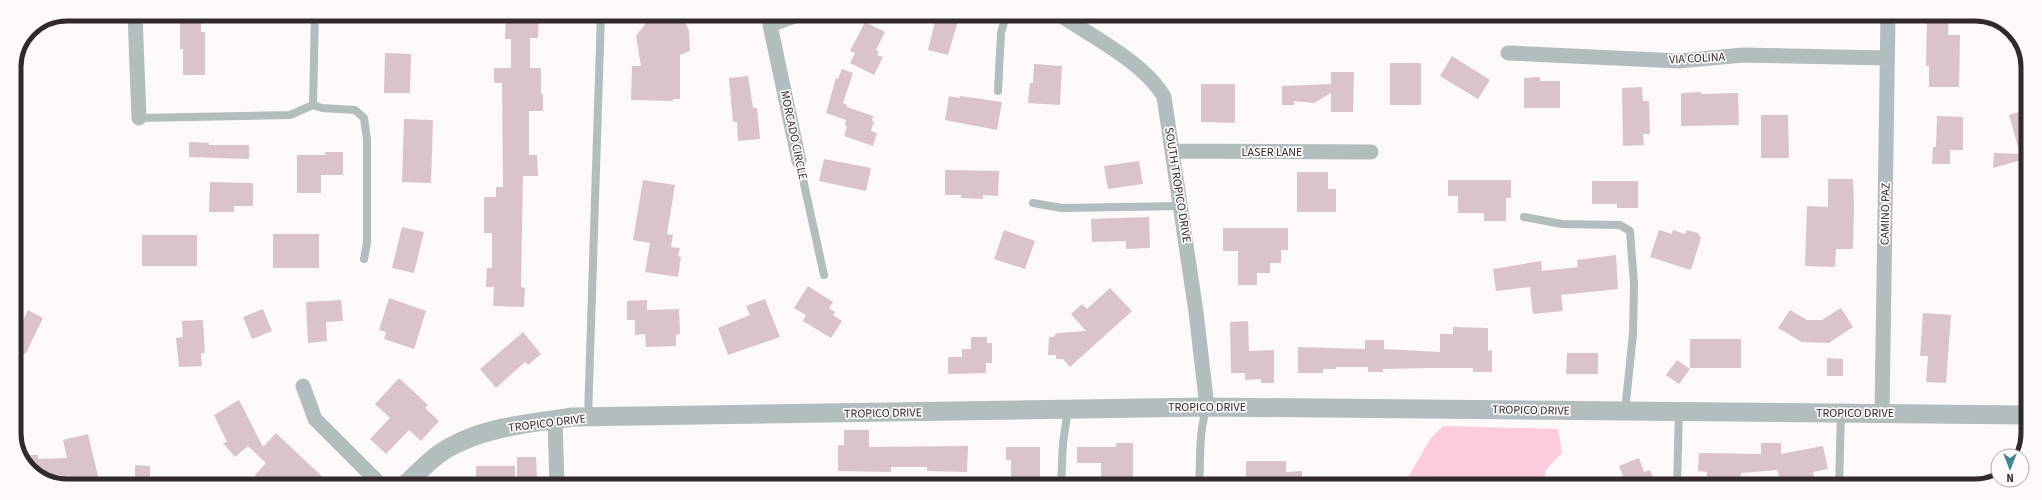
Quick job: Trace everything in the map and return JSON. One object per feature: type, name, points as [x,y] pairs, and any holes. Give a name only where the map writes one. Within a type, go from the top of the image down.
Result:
[{"type":"street","points":[[135,21],[139,118]]},
{"type":"street","name":"MORCADO CIRCLE","points":[[781,21],[770,25],[799,161]]},
{"type":"street","name":"SOUTH TROPICO DRIVE","points":[[1069,21],[1144,71],[1157,84],[1164,97],[1196,312],[1207,407]]},
{"type":"street","name":"CAMINO PAZ","points":[[1882,413],[1888,21]]},
{"type":"street","name":"VIA COLINA","points":[[1508,53],[1679,61],[1743,55],[1887,58]]},
{"type":"street","name":"LASER LANE","points":[[1173,151],[1371,152]]},
{"type":"street","points":[[303,386],[315,419],[375,479]]},
{"type":"street","name":"TROPICO DRIVE","points":[[412,479],[428,463],[452,446],[487,431],[555,420],[588,417],[1207,407],[2021,415]]},
{"type":"street","points":[[555,420],[557,479]]},
{"type":"lane","points":[[313,105],[315,21]]},
{"type":"lane","points":[[588,417],[601,21]]},
{"type":"lane","points":[[998,91],[1001,33],[1004,21]]},
{"type":"lane","points":[[139,118],[290,116],[313,105],[322,108],[355,110],[364,118],[367,139],[367,243],[364,259]]},
{"type":"lane","name":"MORCADO CIRCLE","points":[[799,161],[824,275]]},
{"type":"lane","points":[[1033,203],[1062,208],[1181,206]]},
{"type":"lane","points":[[1524,217],[1562,224],[1620,225],[1630,231],[1634,284],[1633,327],[1625,411]]},
{"type":"lane","points":[[1199,479],[1200,437],[1202,422],[1207,407]]},
{"type":"lane","points":[[1061,479],[1063,443],[1068,409]]},
{"type":"lane","points":[[1677,479],[1679,412]]},
{"type":"lane","points":[[1839,479],[1841,413]]},
{"type":"shaded area","points":[[1443,426],[1558,429],[1562,453],[1545,471],[1545,479],[1407,479],[1431,438]]},
{"type":"building","points":[[180,21],[201,21],[201,32],[205,32],[205,75],[183,75],[183,49],[180,49]]},
{"type":"building","points":[[506,21],[539,21],[538,38],[530,38],[530,68],[541,68],[541,94],[543,94],[543,111],[529,111],[529,155],[537,155],[538,176],[523,176],[521,287],[525,288],[524,307],[493,306],[494,287],[486,287],[487,268],[492,268],[492,233],[484,233],[484,197],[496,197],[496,187],[503,187],[502,83],[494,83],[494,68],[511,68],[511,39],[505,39]]},
{"type":"building","points":[[648,21],[685,21],[689,31],[690,51],[680,55],[680,99],[673,99],[673,101],[631,100],[632,66],[641,66],[636,36]]},
{"type":"building","points":[[935,21],[958,21],[948,55],[928,50]]},
{"type":"building","points":[[1927,21],[1949,21],[1948,35],[1960,35],[1959,87],[1929,87],[1929,66],[1926,66]]},
{"type":"building","points":[[865,22],[885,32],[876,50],[879,52],[877,55],[883,57],[874,75],[850,63],[855,53],[850,51]]},
{"type":"building","points":[[385,53],[411,54],[410,93],[384,93]]},
{"type":"building","points":[[1452,56],[1490,80],[1478,99],[1440,76]]},
{"type":"building","points":[[1390,63],[1421,63],[1421,105],[1390,105]]},
{"type":"building","points":[[1034,64],[1062,66],[1060,105],[1028,103],[1030,83],[1033,83]]},
{"type":"building","points":[[842,69],[853,73],[843,103],[847,105],[847,107],[873,116],[872,121],[874,121],[871,131],[877,133],[873,146],[844,136],[847,127],[845,125],[846,120],[826,113],[836,78],[838,79]]},
{"type":"building","points":[[1331,72],[1354,72],[1353,112],[1331,112],[1331,93],[1314,103],[1294,101],[1294,105],[1282,105],[1282,86],[1331,84]]},
{"type":"building","points":[[748,76],[753,108],[757,108],[760,139],[738,141],[737,122],[733,122],[729,78]]},
{"type":"building","points":[[1540,77],[1540,81],[1560,81],[1560,108],[1524,108],[1524,78]]},
{"type":"building","points":[[1201,84],[1235,84],[1235,123],[1201,122]]},
{"type":"building","points":[[1642,87],[1643,101],[1649,101],[1650,134],[1643,134],[1644,145],[1623,146],[1622,88]]},
{"type":"building","points":[[1701,92],[1701,94],[1738,93],[1739,125],[1681,126],[1681,93]]},
{"type":"building","points":[[949,96],[959,98],[960,96],[1002,102],[997,130],[945,120]]},
{"type":"building","points":[[2021,111],[2021,160],[1993,168],[1994,153],[2020,154],[2009,115]]},
{"type":"building","points":[[1761,115],[1788,115],[1789,158],[1761,158]]},
{"type":"building","points":[[1937,116],[1963,117],[1963,150],[1950,150],[1950,164],[1932,164],[1933,147],[1936,147]]},
{"type":"building","points":[[404,119],[433,120],[431,183],[402,182]]},
{"type":"building","points":[[189,142],[209,143],[209,145],[249,145],[249,159],[189,157]]},
{"type":"building","points":[[325,152],[343,152],[343,175],[321,175],[321,193],[297,193],[297,155],[325,155]]},
{"type":"building","points":[[824,159],[871,168],[866,191],[819,181]]},
{"type":"building","points":[[1139,161],[1143,184],[1108,189],[1104,166]]},
{"type":"building","points":[[945,170],[999,171],[998,196],[983,195],[983,199],[961,198],[961,195],[945,195]]},
{"type":"building","points":[[1297,172],[1328,172],[1328,189],[1336,189],[1336,212],[1297,212]]},
{"type":"building","points":[[1828,179],[1853,179],[1853,249],[1836,249],[1835,267],[1805,266],[1807,206],[1828,207]]},
{"type":"building","points":[[643,180],[675,185],[667,234],[673,235],[671,247],[680,248],[678,256],[681,257],[678,277],[645,272],[650,243],[633,240]]},
{"type":"building","points":[[1448,180],[1511,180],[1511,198],[1506,198],[1506,221],[1484,221],[1484,213],[1458,213],[1458,196],[1448,196]]},
{"type":"building","points":[[1592,181],[1638,181],[1638,208],[1617,208],[1617,204],[1592,204]]},
{"type":"building","points":[[210,182],[253,183],[253,206],[234,206],[234,212],[209,212]]},
{"type":"building","points":[[1149,217],[1150,248],[1126,249],[1126,241],[1092,242],[1091,219]]},
{"type":"building","points":[[402,227],[424,232],[414,273],[392,268]]},
{"type":"building","points":[[1223,228],[1288,228],[1288,250],[1281,250],[1281,263],[1270,263],[1270,273],[1257,273],[1257,285],[1238,285],[1238,251],[1223,251]]},
{"type":"building","points":[[1004,230],[1035,241],[1025,269],[994,259]]},
{"type":"building","points":[[1659,230],[1672,234],[1673,230],[1685,234],[1687,230],[1698,233],[1701,238],[1691,270],[1650,257]]},
{"type":"building","points":[[273,234],[319,234],[319,268],[273,268]]},
{"type":"building","points":[[142,235],[197,235],[197,266],[142,266]]},
{"type":"building","points":[[1616,255],[1618,289],[1561,295],[1563,311],[1533,314],[1530,287],[1496,291],[1493,269],[1541,261],[1542,271],[1578,267],[1577,260]]},
{"type":"building","points":[[808,286],[833,302],[829,308],[835,312],[833,315],[842,321],[831,338],[803,321],[806,315],[794,308]]},
{"type":"building","points":[[1110,288],[1132,311],[1070,367],[1063,359],[1056,359],[1056,355],[1048,355],[1049,337],[1053,337],[1057,333],[1086,331],[1071,314],[1082,304],[1087,309]]},
{"type":"building","points":[[389,298],[426,311],[414,349],[384,339],[386,332],[379,330]]},
{"type":"building","points":[[765,299],[780,337],[728,355],[718,328],[750,315],[746,306]]},
{"type":"building","points":[[341,300],[343,321],[326,322],[327,341],[308,343],[306,302]]},
{"type":"building","points":[[647,300],[647,310],[679,309],[680,334],[676,335],[676,346],[646,347],[645,334],[635,335],[635,320],[627,320],[627,301]]},
{"type":"building","points":[[1841,308],[1853,327],[1829,343],[1802,342],[1778,328],[1790,310],[1807,320],[1822,320]]},
{"type":"building","points":[[263,309],[272,331],[252,339],[243,317]]},
{"type":"building","points":[[28,310],[43,318],[26,353],[21,356],[21,325]]},
{"type":"building","points":[[1923,313],[1951,315],[1946,383],[1926,382],[1928,356],[1920,356]]},
{"type":"building","points":[[203,320],[205,353],[201,353],[202,366],[179,367],[176,338],[183,337],[182,321]]},
{"type":"building","points":[[1248,321],[1249,351],[1274,350],[1274,383],[1261,383],[1261,379],[1245,380],[1245,373],[1231,373],[1230,322]]},
{"type":"building","points":[[1453,327],[1488,328],[1488,351],[1492,350],[1492,372],[1473,372],[1473,368],[1426,368],[1383,369],[1383,372],[1368,372],[1368,367],[1336,367],[1336,369],[1323,369],[1323,373],[1298,373],[1298,347],[1365,349],[1365,340],[1384,340],[1384,349],[1440,352],[1440,334],[1453,334]]},
{"type":"building","points":[[523,332],[541,354],[528,365],[525,362],[496,388],[480,369]]},
{"type":"building","points":[[971,337],[987,337],[987,343],[992,343],[992,363],[986,363],[986,373],[948,374],[948,357],[962,357],[962,349],[971,349]]},
{"type":"building","points":[[1690,339],[1741,339],[1741,368],[1690,368]]},
{"type":"building","points":[[1567,353],[1598,353],[1598,374],[1566,374]]},
{"type":"building","points":[[1827,358],[1843,359],[1843,376],[1827,376]]},
{"type":"building","points":[[1677,360],[1690,369],[1679,384],[1666,375]]},
{"type":"building","points":[[399,378],[428,405],[425,408],[439,421],[421,441],[409,430],[386,454],[370,439],[390,418],[375,404]]},
{"type":"building","points":[[239,400],[263,447],[276,433],[325,479],[259,479],[255,475],[266,463],[248,446],[235,457],[223,443],[227,442],[214,415]]},
{"type":"building","points":[[844,430],[869,430],[869,447],[968,446],[967,472],[927,471],[927,467],[891,467],[891,472],[838,471],[838,445],[844,445]]},
{"type":"building","points":[[88,434],[99,479],[67,479],[49,476],[39,470],[26,455],[38,455],[38,459],[67,458],[63,440]]},
{"type":"building","points":[[1116,443],[1133,443],[1133,479],[1105,479],[1105,477],[1101,477],[1101,463],[1077,463],[1077,447],[1116,447]]},
{"type":"building","points":[[1761,443],[1781,443],[1781,454],[1823,446],[1828,469],[1813,472],[1815,479],[1780,479],[1777,470],[1741,473],[1741,479],[1706,479],[1707,472],[1698,471],[1699,453],[1761,454]]},
{"type":"building","points":[[1006,447],[1040,447],[1040,479],[1011,479],[1011,460],[1006,460]]},
{"type":"building","points":[[517,457],[536,457],[537,477],[517,477]]},
{"type":"building","points":[[1639,458],[1644,472],[1650,470],[1653,479],[1616,479],[1623,476],[1619,466]]},
{"type":"building","points":[[1246,461],[1286,461],[1286,472],[1302,471],[1302,479],[1246,479]]},
{"type":"building","points":[[135,465],[150,466],[150,479],[135,479]]},
{"type":"building","points":[[476,466],[515,466],[515,479],[476,479]]}]
